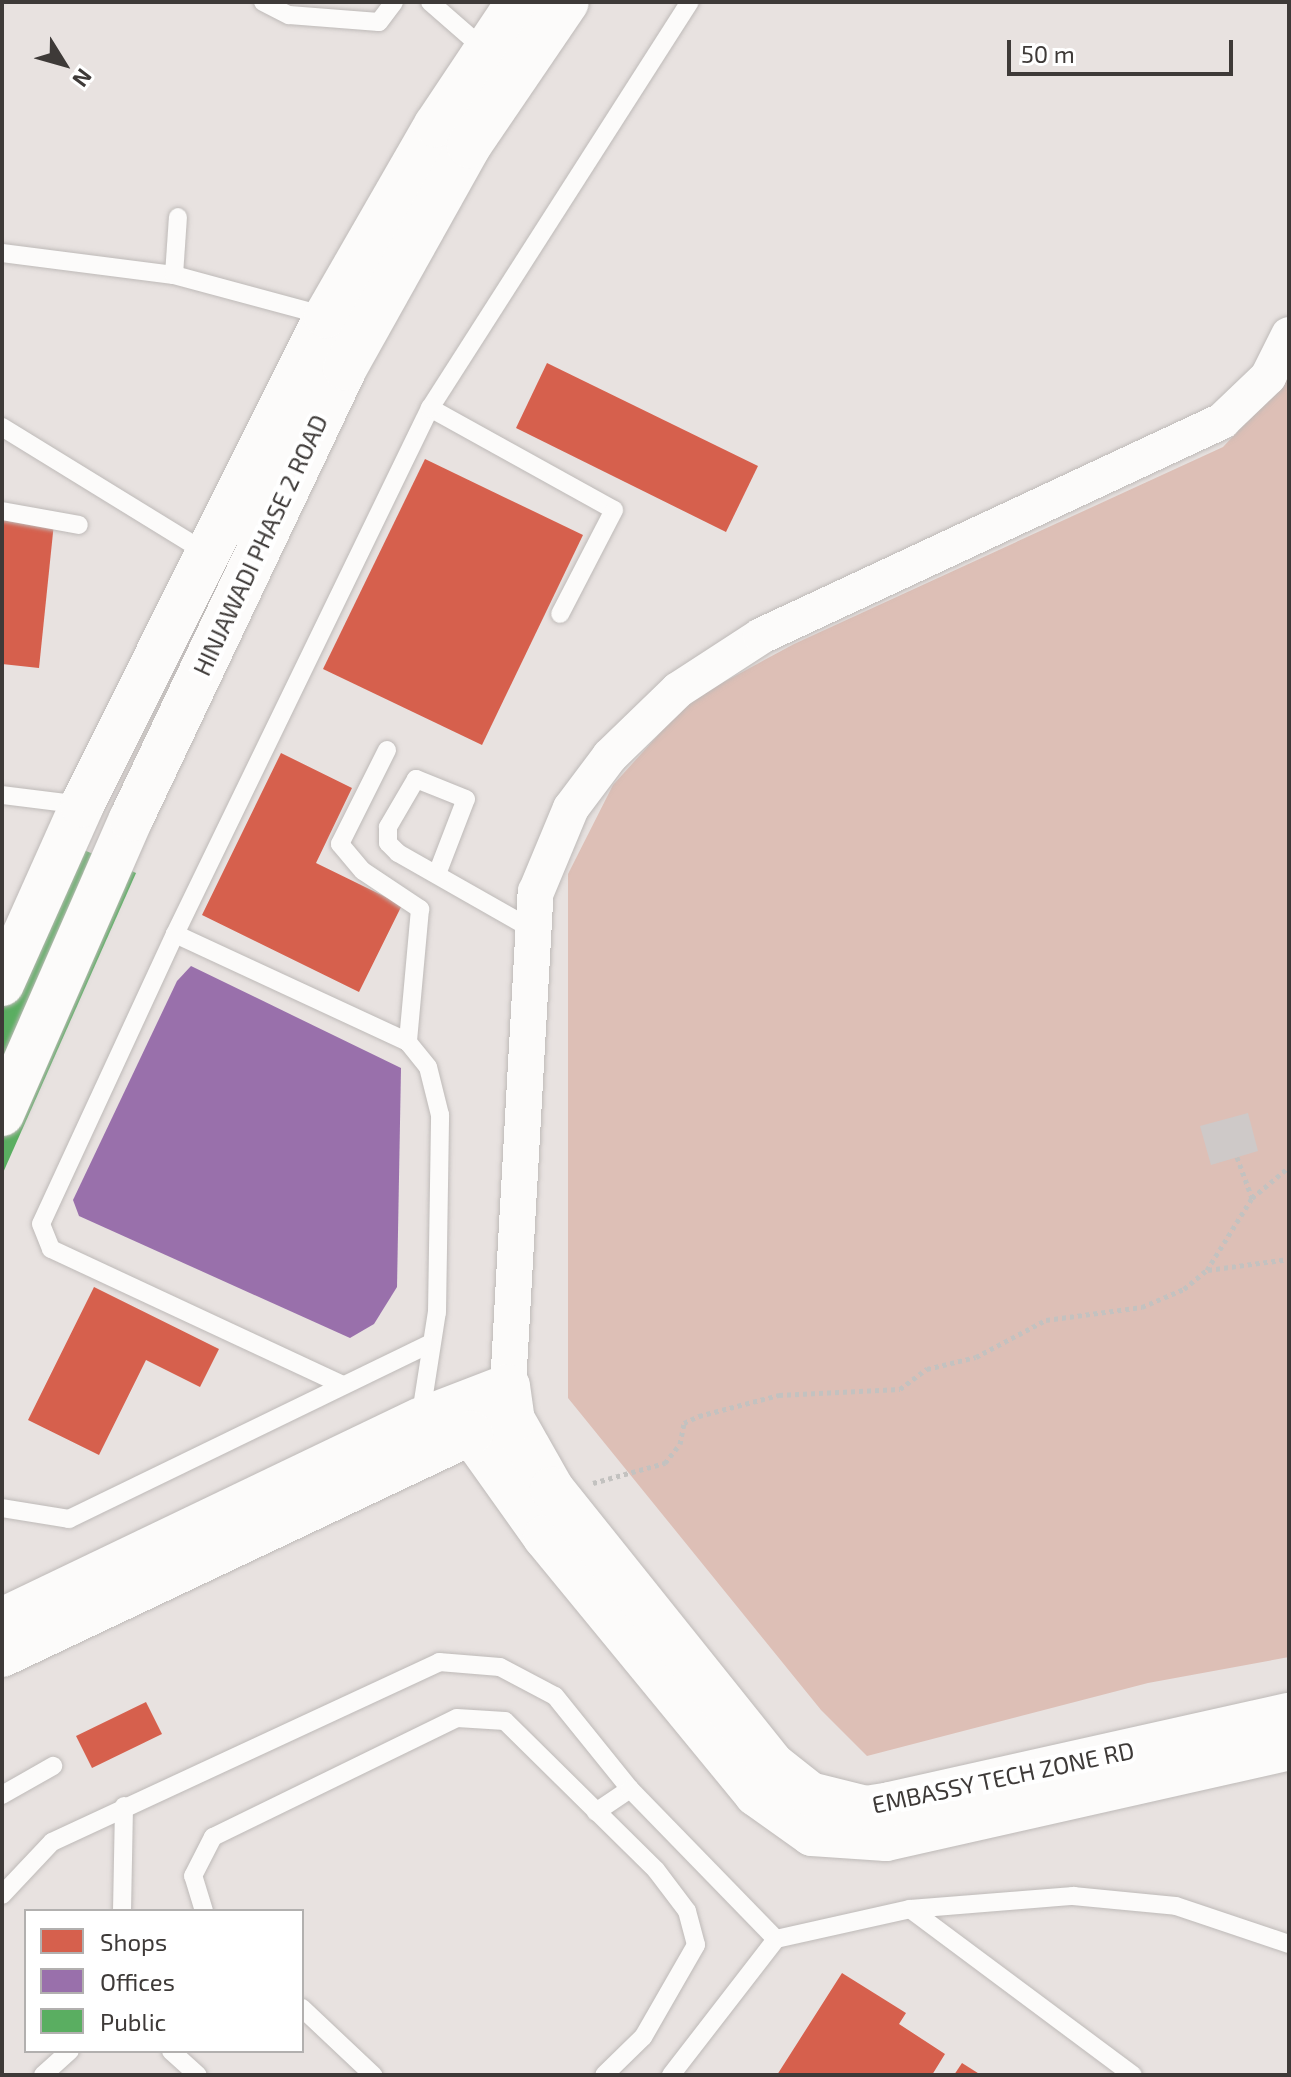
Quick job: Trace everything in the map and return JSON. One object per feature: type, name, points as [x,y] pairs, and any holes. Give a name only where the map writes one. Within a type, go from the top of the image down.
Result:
[{"type":"street","name":"HINJAWADI PHASE 2 ROAD","points":[[2,984],[82,805],[210,555],[326,316],[485,50],[518,2]]},
{"type":"street","name":"HINJAWADI PHASE 2 ROAD","points":[[2,1114],[131,819],[345,368],[469,146],[567,2]]},
{"type":"street","points":[[2,1655],[466,1417],[511,1403],[532,929],[548,851],[571,808],[647,714],[761,636],[1209,428],[1278,379],[1289,335]]},
{"type":"street","name":"EMBASSY TECH ZONE RD","points":[[511,1403],[552,1489],[772,1764],[810,1794],[866,1808],[1289,1715]]},
{"type":"street","points":[[2,1620],[420,1420],[466,1417]]},
{"type":"street","points":[[466,1417],[545,1537],[756,1794],[812,1834],[886,1839],[1289,1748]]},
{"type":"lane","points":[[263,2],[289,15],[379,22],[394,2]]},
{"type":"lane","points":[[430,2],[485,50]]},
{"type":"lane","points":[[342,1385],[51,1249],[41,1224],[175,934],[430,408],[690,2]]},
{"type":"lane","points":[[174,275],[178,217]]},
{"type":"lane","points":[[2,253],[174,275],[326,316]]},
{"type":"lane","points":[[430,408],[614,510],[560,614]]},
{"type":"lane","points":[[2,427],[210,555]]},
{"type":"lane","points":[[2,511],[79,525]]},
{"type":"lane","points":[[387,750],[340,844],[363,871],[420,909],[408,1042]]},
{"type":"lane","points":[[437,874],[466,799],[416,779],[388,827],[388,843],[437,874],[532,929]]},
{"type":"lane","points":[[2,795],[82,805]]},
{"type":"lane","points":[[175,934],[408,1042],[428,1067],[440,1115],[430,1344],[420,1420]]},
{"type":"lane","points":[[2,1508],[69,1519],[430,1344]]},
{"type":"lane","points":[[2,1895],[52,1842],[439,1662],[500,1667],[555,1696],[630,1789],[776,1939]]},
{"type":"lane","points":[[203,1909],[193,1876],[213,1837],[457,1718],[505,1721],[596,1812],[687,1911],[696,1945],[643,2037],[604,2075]]},
{"type":"lane","points":[[2,1795],[53,1766]]},
{"type":"lane","points":[[596,1812],[630,1789]]},
{"type":"lane","points":[[122,1909],[124,1806]]},
{"type":"lane","points":[[671,2075],[776,1939],[910,1909],[1073,1896],[1176,1906],[1289,1944]]},
{"type":"lane","points":[[910,1909],[1133,2075]]},
{"type":"lane","points":[[304,2010],[373,2075]]},
{"type":"lane","points":[[43,2075],[68,2053]]},
{"type":"lane","points":[[173,2053],[198,2075]]},
{"type":"path","points":[[1237,1157],[1252,1198]]},
{"type":"path","points":[[1207,1270],[1252,1198],[1289,1167]]},
{"type":"path","points":[[552,1489],[665,1463],[680,1444],[684,1423],[699,1416],[779,1395],[900,1389],[927,1369],[976,1357],[1046,1320],[1142,1307],[1207,1270],[1289,1259]]},
{"type":"shaded area","points":[[1289,377],[1289,1657],[1148,1683],[867,1756],[821,1710],[568,1398],[568,874],[613,785],[689,701],[794,644],[1223,447]]},
{"type":"building: Shops","points":[[547,363],[758,466],[726,532],[516,428]]},
{"type":"building: Shops","points":[[425,459],[583,535],[482,745],[323,669]]},
{"type":"building: Shops","points":[[2,518],[54,523],[39,668],[2,664]]},
{"type":"building: Shops","points":[[281,753],[352,788],[316,863],[402,905],[359,992],[202,915]]},
{"type":"building: Shops","points":[[94,1287],[219,1349],[200,1387],[146,1360],[99,1455],[28,1420]]},
{"type":"building: Shops","points":[[146,1702],[162,1734],[92,1768],[76,1736]]},
{"type":"building: Shops","points":[[842,1973],[906,2013],[899,2024],[945,2054],[932,2075],[777,2075]]},
{"type":"building: Shops","points":[[962,2063],[981,2075],[954,2075]]},
{"type":"building: Offices","points":[[191,966],[401,1068],[397,1287],[374,1324],[350,1338],[79,1216],[73,1200],[177,981]]},
{"type":"building: Public","points":[[50,835],[136,873],[2,1175],[2,942]]},
{"type":"building: Other","points":[[1248,1113],[1258,1151],[1211,1165],[1200,1126]]}]
